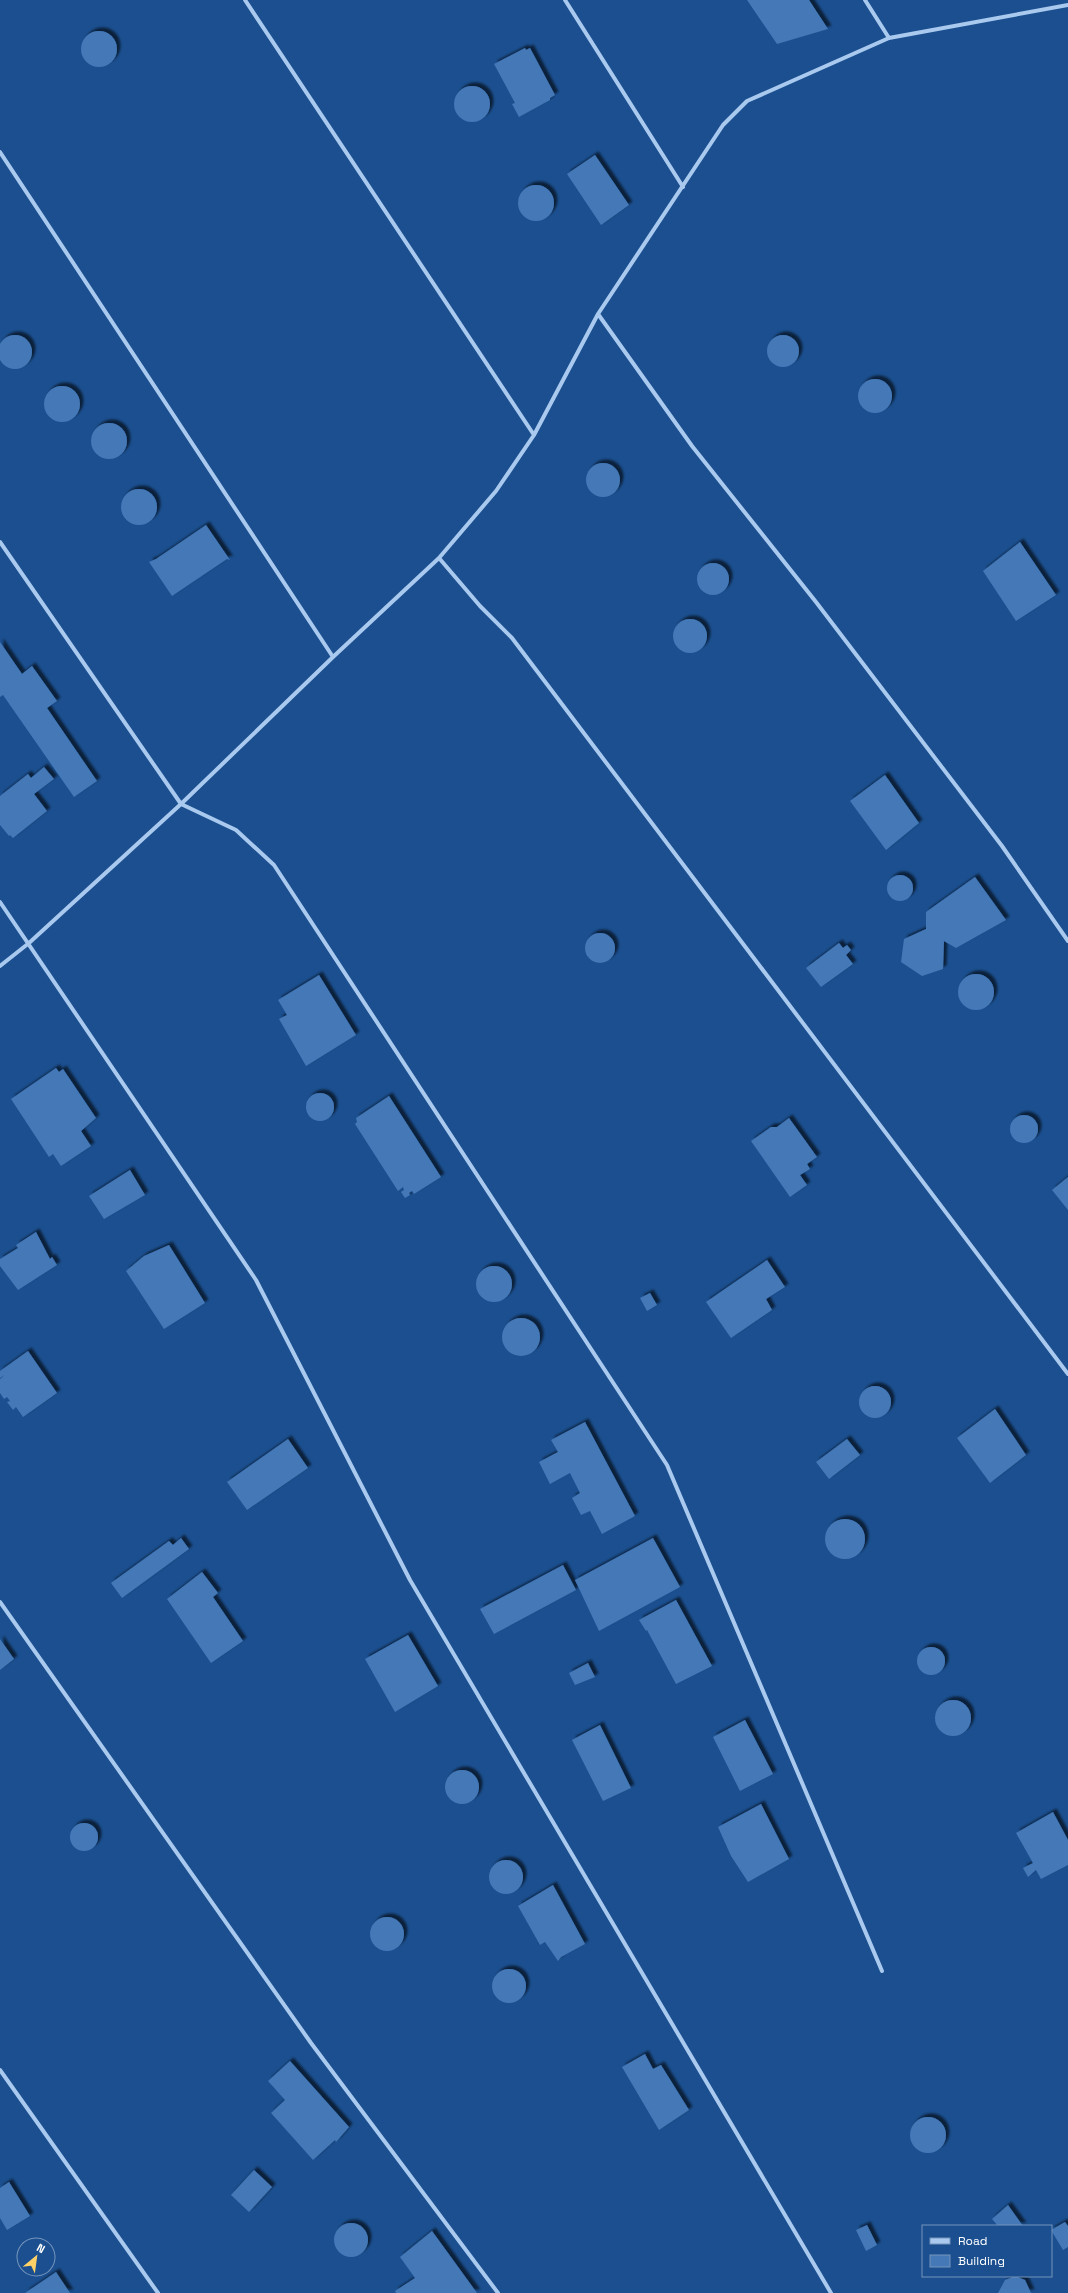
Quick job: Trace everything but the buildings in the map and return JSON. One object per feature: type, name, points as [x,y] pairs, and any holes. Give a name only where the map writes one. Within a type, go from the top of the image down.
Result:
[{"type":"street","points":[[245,0],[534,435]]},
{"type":"street","points":[[565,0],[683,187]]},
{"type":"street","points":[[865,0],[889,38]]},
{"type":"street","points":[[0,966],[29,943],[181,804],[333,657],[439,558],[496,491],[534,435],[598,314],[723,125],[747,101],[889,38],[1068,5]]},
{"type":"street","points":[[0,152],[333,657]]},
{"type":"street","points":[[598,314],[692,446],[816,602],[993,834],[1068,941]]},
{"type":"street","points":[[0,542],[181,804],[236,830],[274,865],[667,1465],[882,1971]]},
{"type":"street","points":[[439,558],[480,606],[512,638],[1068,1374]]},
{"type":"street","points":[[0,902],[256,1280],[410,1580],[831,2293]]},
{"type":"street","points":[[0,1602],[310,2043],[498,2293]]},
{"type":"street","points":[[0,2070],[158,2293]]}]
